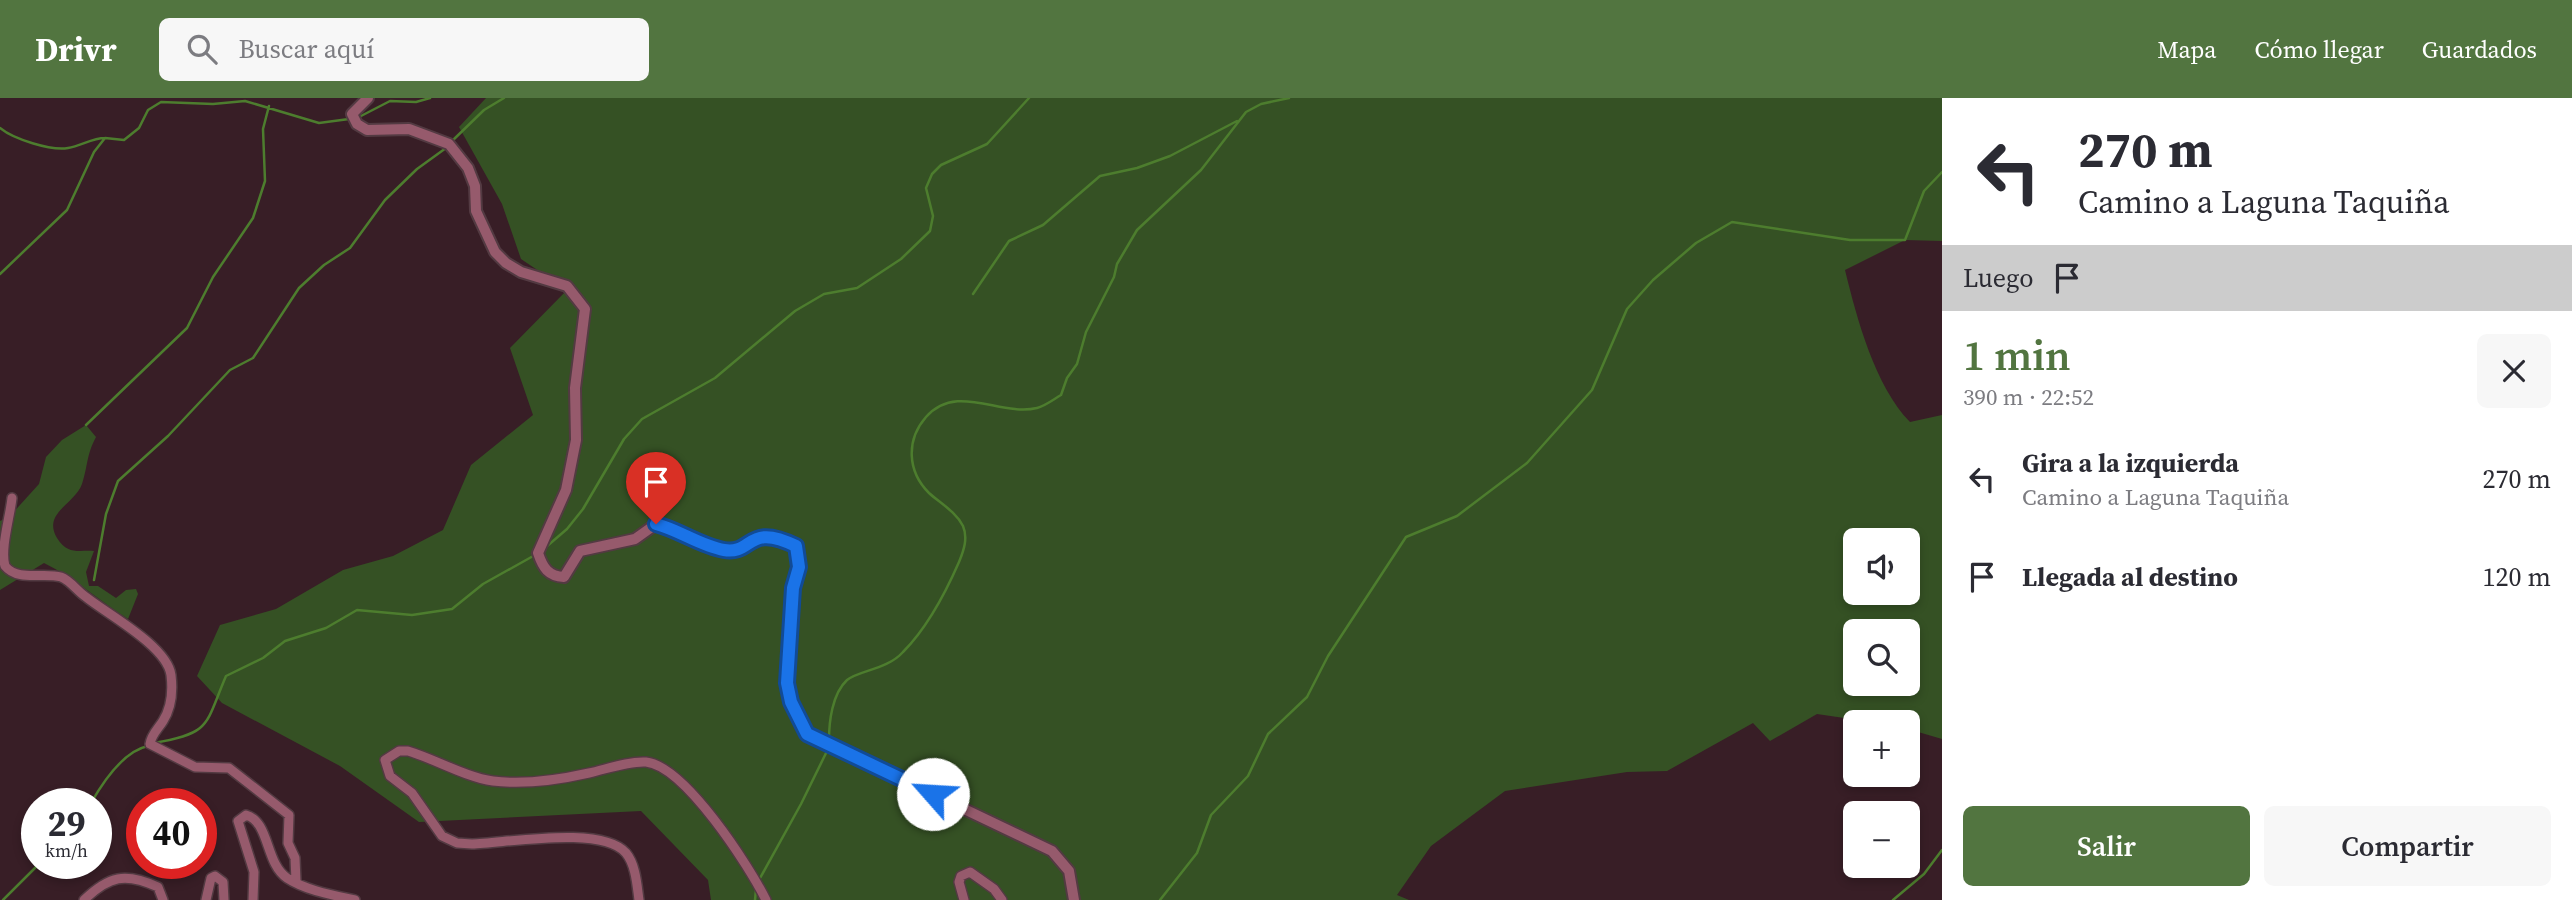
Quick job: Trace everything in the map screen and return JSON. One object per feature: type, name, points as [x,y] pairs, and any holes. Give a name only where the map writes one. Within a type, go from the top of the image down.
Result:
[{"type":"street","points":[[368,98],[352,114],[357,124],[367,130],[409,129],[449,144],[468,168],[475,186],[476,211],[495,251],[506,263],[522,272],[567,286],[585,309],[575,388],[576,440],[566,490],[538,553],[543,567],[554,576],[564,577],[580,551],[635,539],[656,524],[675,529],[722,550],[731,550],[759,536],[774,535],[796,546],[799,567],[793,588],[787,683],[791,702],[807,734],[1052,852],[1069,871],[1074,900]]},
{"type":"street","points":[[12,498],[0,551],[5,566],[19,575],[64,578],[86,598],[142,638],[171,671],[172,693],[165,719],[150,738],[150,744],[195,766],[229,768],[276,803],[289,816],[288,843],[295,858],[296,881]]},
{"type":"street","points":[[639,900],[629,859],[624,851],[610,843],[576,838],[471,844],[457,843],[442,836],[412,793],[390,776],[386,760],[399,751],[408,751],[492,781],[530,782],[645,762],[658,765],[678,780],[725,835],[747,864],[766,900]]},
{"type":"street","points":[[253,900],[254,872],[239,828],[241,816],[253,817],[278,868],[288,879],[355,900]]},
{"type":"street","points":[[964,900],[959,882],[961,876],[970,872],[993,889],[1002,900]]},
{"type":"street","points":[[206,900],[209,882],[215,876],[223,882],[224,900]]},
{"type":"street","points":[[84,900],[107,880],[128,878],[158,887],[163,900]]},
{"type":"green space","points":[[486,98],[1942,98],[1942,241],[1905,240],[1845,270],[1869,351],[1898,407],[1910,422],[1942,415],[1942,739],[1920,733],[1920,710],[1843,710],[1843,718],[1817,714],[1770,741],[1753,723],[1667,771],[1627,772],[1505,791],[1431,846],[1397,895],[1409,900],[711,900],[708,880],[641,811],[419,822],[340,766],[222,703],[197,676],[220,625],[276,609],[343,570],[393,556],[443,530],[471,465],[533,415],[510,348],[567,290],[521,259],[502,204],[459,127]]},
{"type":"green space","points":[[86,425],[96,437],[82,484],[56,515],[53,529],[65,547],[78,551],[94,551],[86,572],[89,586],[98,586],[116,598],[126,590],[136,589],[138,594],[128,619],[44,563],[0,590],[0,521],[10,516],[39,484],[46,457],[62,440]]},
{"type":"waterway","points":[[359,117],[390,101],[416,102],[430,98]]},
{"type":"waterway","points":[[451,142],[484,110],[504,98]]},
{"type":"waterway","points":[[546,547],[567,529],[583,509],[624,439],[642,419],[715,378],[795,311],[824,294],[857,288],[901,259],[930,231],[933,216],[926,188],[932,174],[941,165],[987,144],[1029,98]]},
{"type":"waterway","points":[[829,740],[832,708],[842,686],[852,677],[889,663],[912,642],[942,598],[964,548],[965,535],[960,521],[929,493],[916,475],[912,445],[919,426],[938,407],[951,402],[965,401],[1023,410],[1040,407],[1061,395],[1067,378],[1077,364],[1086,332],[1114,277],[1117,264],[1137,230],[1201,170],[1246,112],[1261,104],[1289,98]]},
{"type":"waterway","points":[[0,274],[67,210],[94,152],[105,138],[124,140],[139,128],[148,110],[161,102],[213,104],[245,101],[319,123],[349,119]]},
{"type":"waterway","points":[[86,425],[187,328],[213,277],[253,218],[265,181],[263,129],[269,106]]},
{"type":"waterway","points":[[973,294],[1009,241],[1043,225],[1100,176],[1137,168],[1170,156],[1237,121]]},
{"type":"waterway","points":[[0,128],[23,140],[52,148],[68,148],[105,138]]},
{"type":"waterway","points":[[94,580],[106,514],[118,481],[168,436],[230,370],[253,358],[299,288],[324,265],[350,248],[385,200],[417,169],[446,148]]},
{"type":"waterway","points":[[1160,900],[1197,853],[1211,815],[1248,776],[1268,734],[1307,697],[1328,656],[1406,537],[1457,516],[1527,463],[1592,390],[1627,309],[1653,280],[1696,243],[1732,222],[1850,240],[1905,240],[1924,191],[1942,172]]},
{"type":"waterway","points":[[154,743],[197,730],[209,716],[226,676],[263,658],[285,641],[326,628],[357,610],[412,615],[452,609],[483,584],[535,555]]},
{"type":"waterway","points":[[101,788],[123,761],[148,746]]},
{"type":"waterway","points":[[759,880],[829,747]]},
{"type":"waterway","points":[[1893,900],[1924,874],[1942,850]]},
{"type":"waterway","points":[[3,900],[24,879]]},
{"type":"waterway","points":[[755,900],[756,889]]},
{"type":"route","points":[[656,524],[675,529],[722,550],[731,550],[759,536],[774,535],[796,546],[799,567],[793,588],[787,683],[791,702],[807,734],[933,794]]}]
